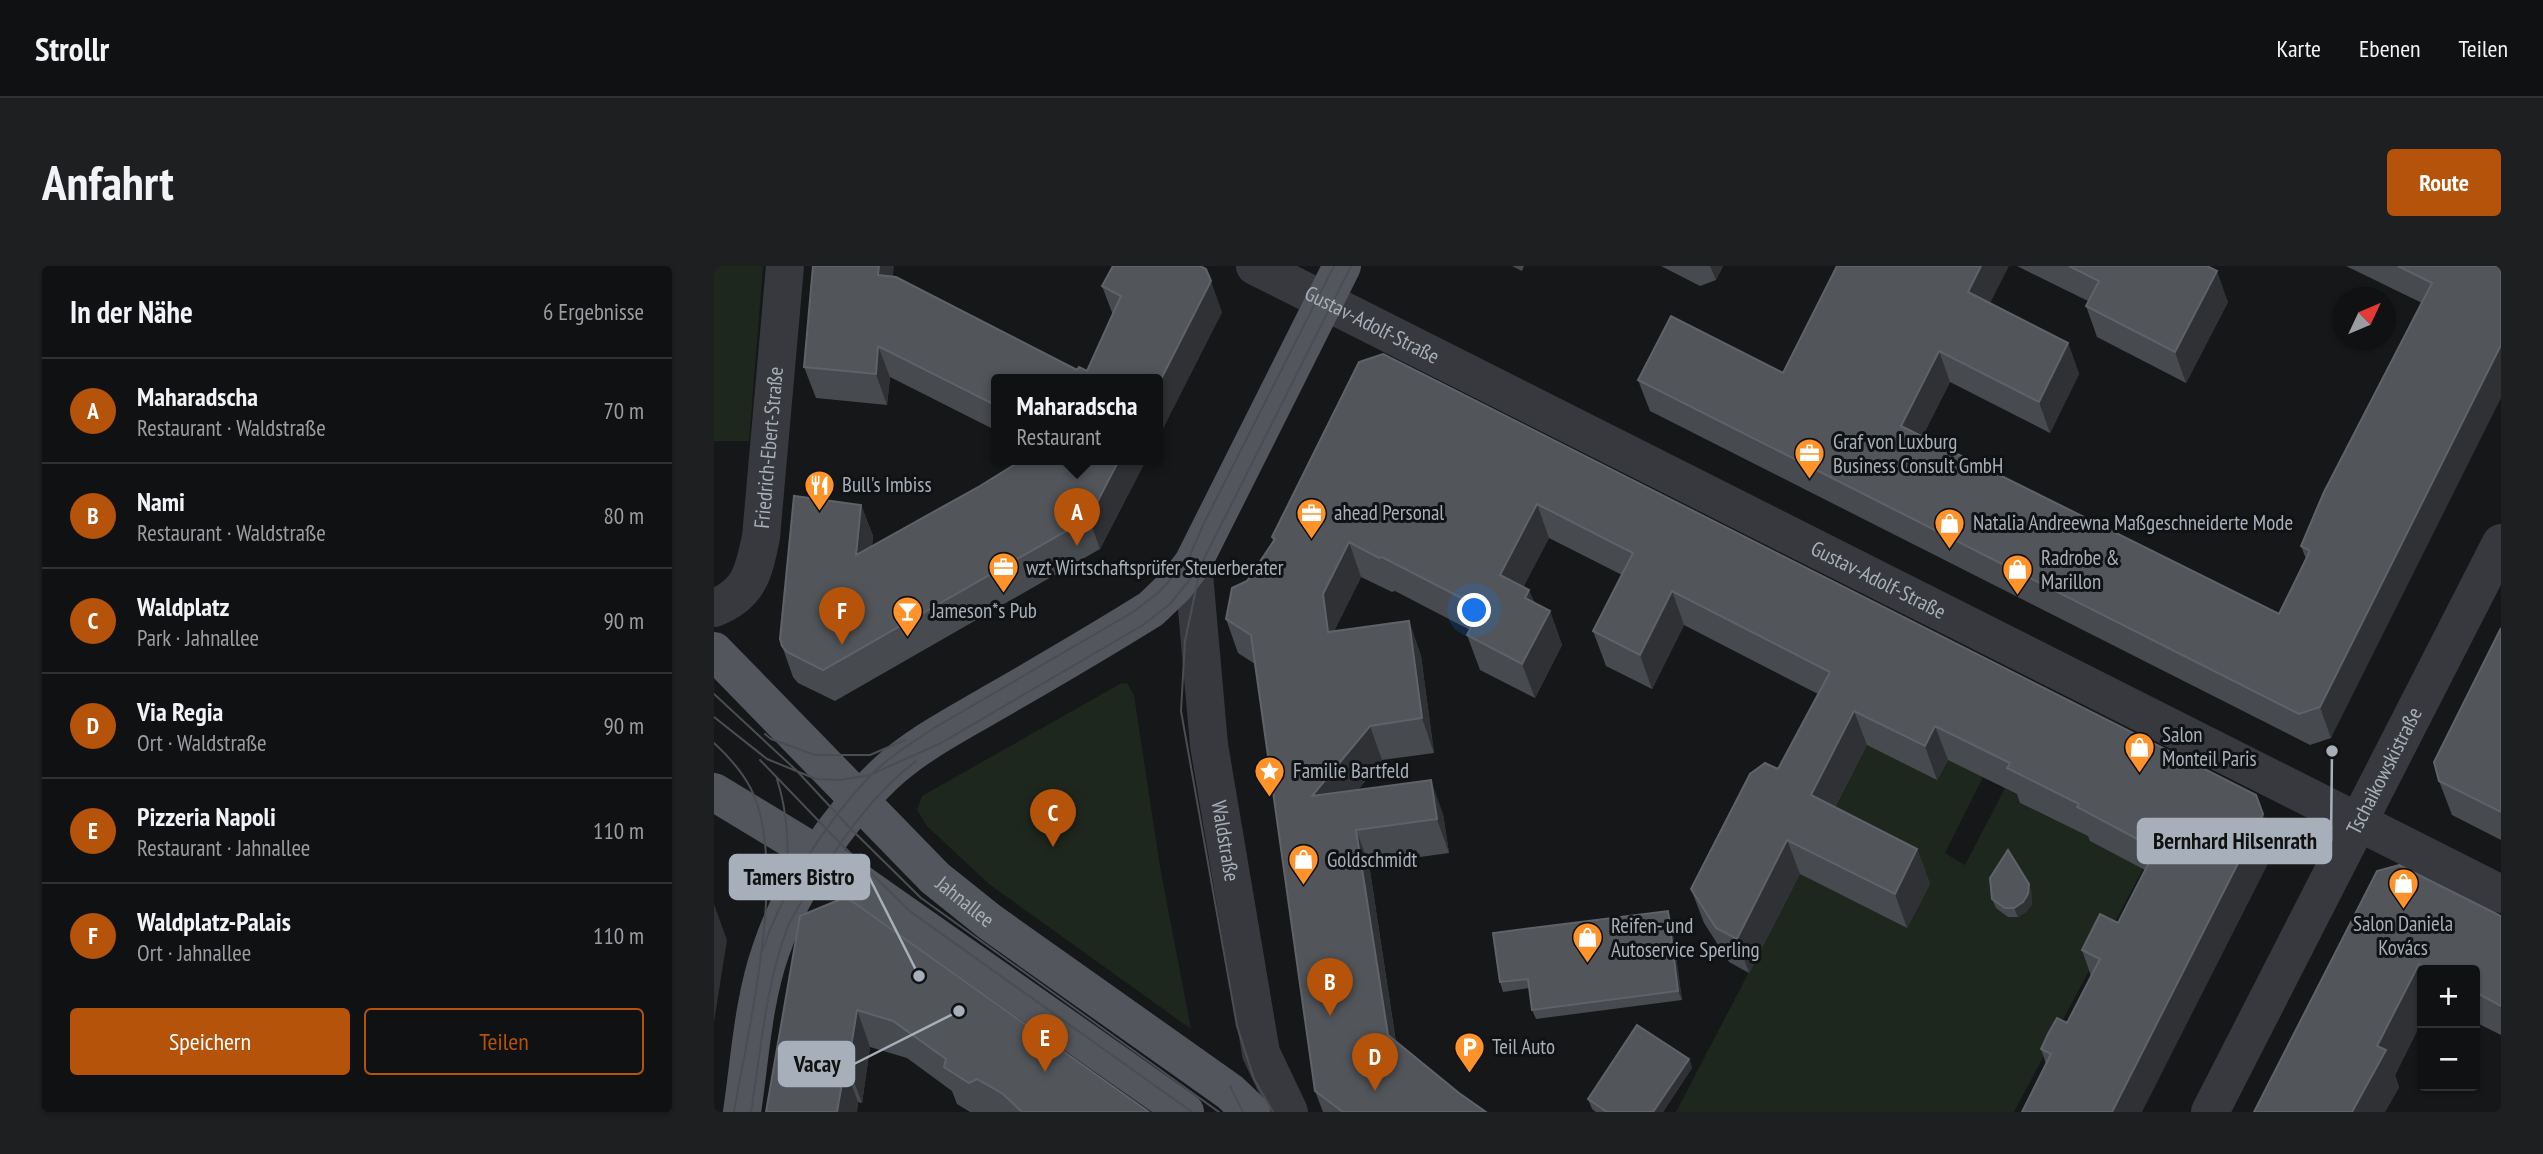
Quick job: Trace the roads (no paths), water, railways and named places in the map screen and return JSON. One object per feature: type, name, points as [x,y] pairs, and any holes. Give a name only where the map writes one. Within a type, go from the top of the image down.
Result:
[{"type":"main road","points":[[742,1112],[761,986],[770,953],[783,919],[819,855],[860,800],[886,773],[926,743],[1151,609],[1176,585],[1193,563],[1342,266]]},
{"type":"main road","name":"Jahnallee","points":[[714,651],[935,878],[990,922],[1230,1092],[1251,1112]]},
{"type":"main road","name":"Jahnallee","points":[[714,792],[819,855],[1185,1112]]},
{"type":"street","name":"Friedrich-Ebert-Straße","points":[[714,608],[740,594],[754,571],[761,537],[785,266]]},
{"type":"street","name":"Gustav-Adolf-Straße","points":[[1255,266],[2501,894]]},
{"type":"street","name":"Tschaikowskistraße","points":[[2210,1112],[2501,542]]},
{"type":"street","name":"Waldstraße","points":[[1193,563],[1209,746],[1261,1053],[1289,1112]]},
{"type":"tram line","points":[[1185,567],[1204,523],[1334,266]]},
{"type":"tram line","points":[[714,717],[767,759],[816,779],[840,780],[870,775],[941,743],[1143,625],[1170,604],[1200,567],[1351,266]]},
{"type":"tram line","points":[[760,957],[780,908],[805,861],[835,817],[876,770],[934,728],[1133,612],[1159,592],[1188,560]]},
{"type":"tram line","points":[[1200,570],[1185,641],[1181,711],[1237,1026],[1254,1079],[1273,1112]]},
{"type":"tram line","points":[[714,694],[797,771],[921,898],[1219,1112]]},
{"type":"tram line","points":[[765,734],[771,739],[815,755],[870,755],[905,740]]},
{"type":"tram line","points":[[714,743],[734,764],[751,789],[762,821],[766,860],[762,948],[734,1112]]},
{"type":"tram line","points":[[760,760],[911,912],[1192,1112]]},
{"type":"tram line","points":[[751,1112],[764,1020],[780,951],[790,922],[800,903],[861,816],[887,787],[916,761]]},
{"type":"tram line","points":[[777,779],[787,835],[786,893]]},
{"type":"tram line","points":[[1230,1086],[1243,1112]]},
{"type":"place","name":"Graf von Luxburg Business Consult GmbH","points":[[1810,481]]},
{"type":"place","name":"Bull's Imbiss","points":[[819,512]]},
{"type":"place","name":"ahead Personal","points":[[1311,540]]},
{"type":"place","name":"Maharadscha","points":[[1077,546]]},
{"type":"place","name":"Natalia Andreewna Maßgeschneiderte Mode","points":[[1950,550]]},
{"type":"place","name":"wzt Wirtschaftsprüfer Steuerberater","points":[[1003,595]]},
{"type":"place","name":"Radrobe & Marillon","points":[[2018,597]]},
{"type":"place","name":"Jameson*s Pub","points":[[908,638]]},
{"type":"place","name":"Waldplatz-Palais","points":[[842,645]]},
{"type":"place","name":"Bernhard Hilsenrath","points":[[2332,751]]},
{"type":"place","name":"Salon Monteil Paris","points":[[2139,774]]},
{"type":"place","name":"Familie Bartfeld","points":[[1270,798]]},
{"type":"place","name":"Waldplatz","points":[[1053,847]]},
{"type":"place","name":"Goldschmidt","points":[[1304,887]]},
{"type":"place","name":"Salon Daniela Kovács","points":[[2403,911]]},
{"type":"place","name":"Reifen- und Autoservice Sperling","points":[[1588,965]]},
{"type":"place","name":"Tamers Bistro","points":[[919,976]]},
{"type":"place","name":"Vacay","points":[[959,1011]]},
{"type":"place","name":"Nami","points":[[1330,1016]]},
{"type":"place","name":"Pizzeria Napoli","points":[[1045,1072]]},
{"type":"place","name":"Teil Auto","points":[[1469,1074]]},
{"type":"place","name":"Via Regia","points":[[1375,1091]]}]
